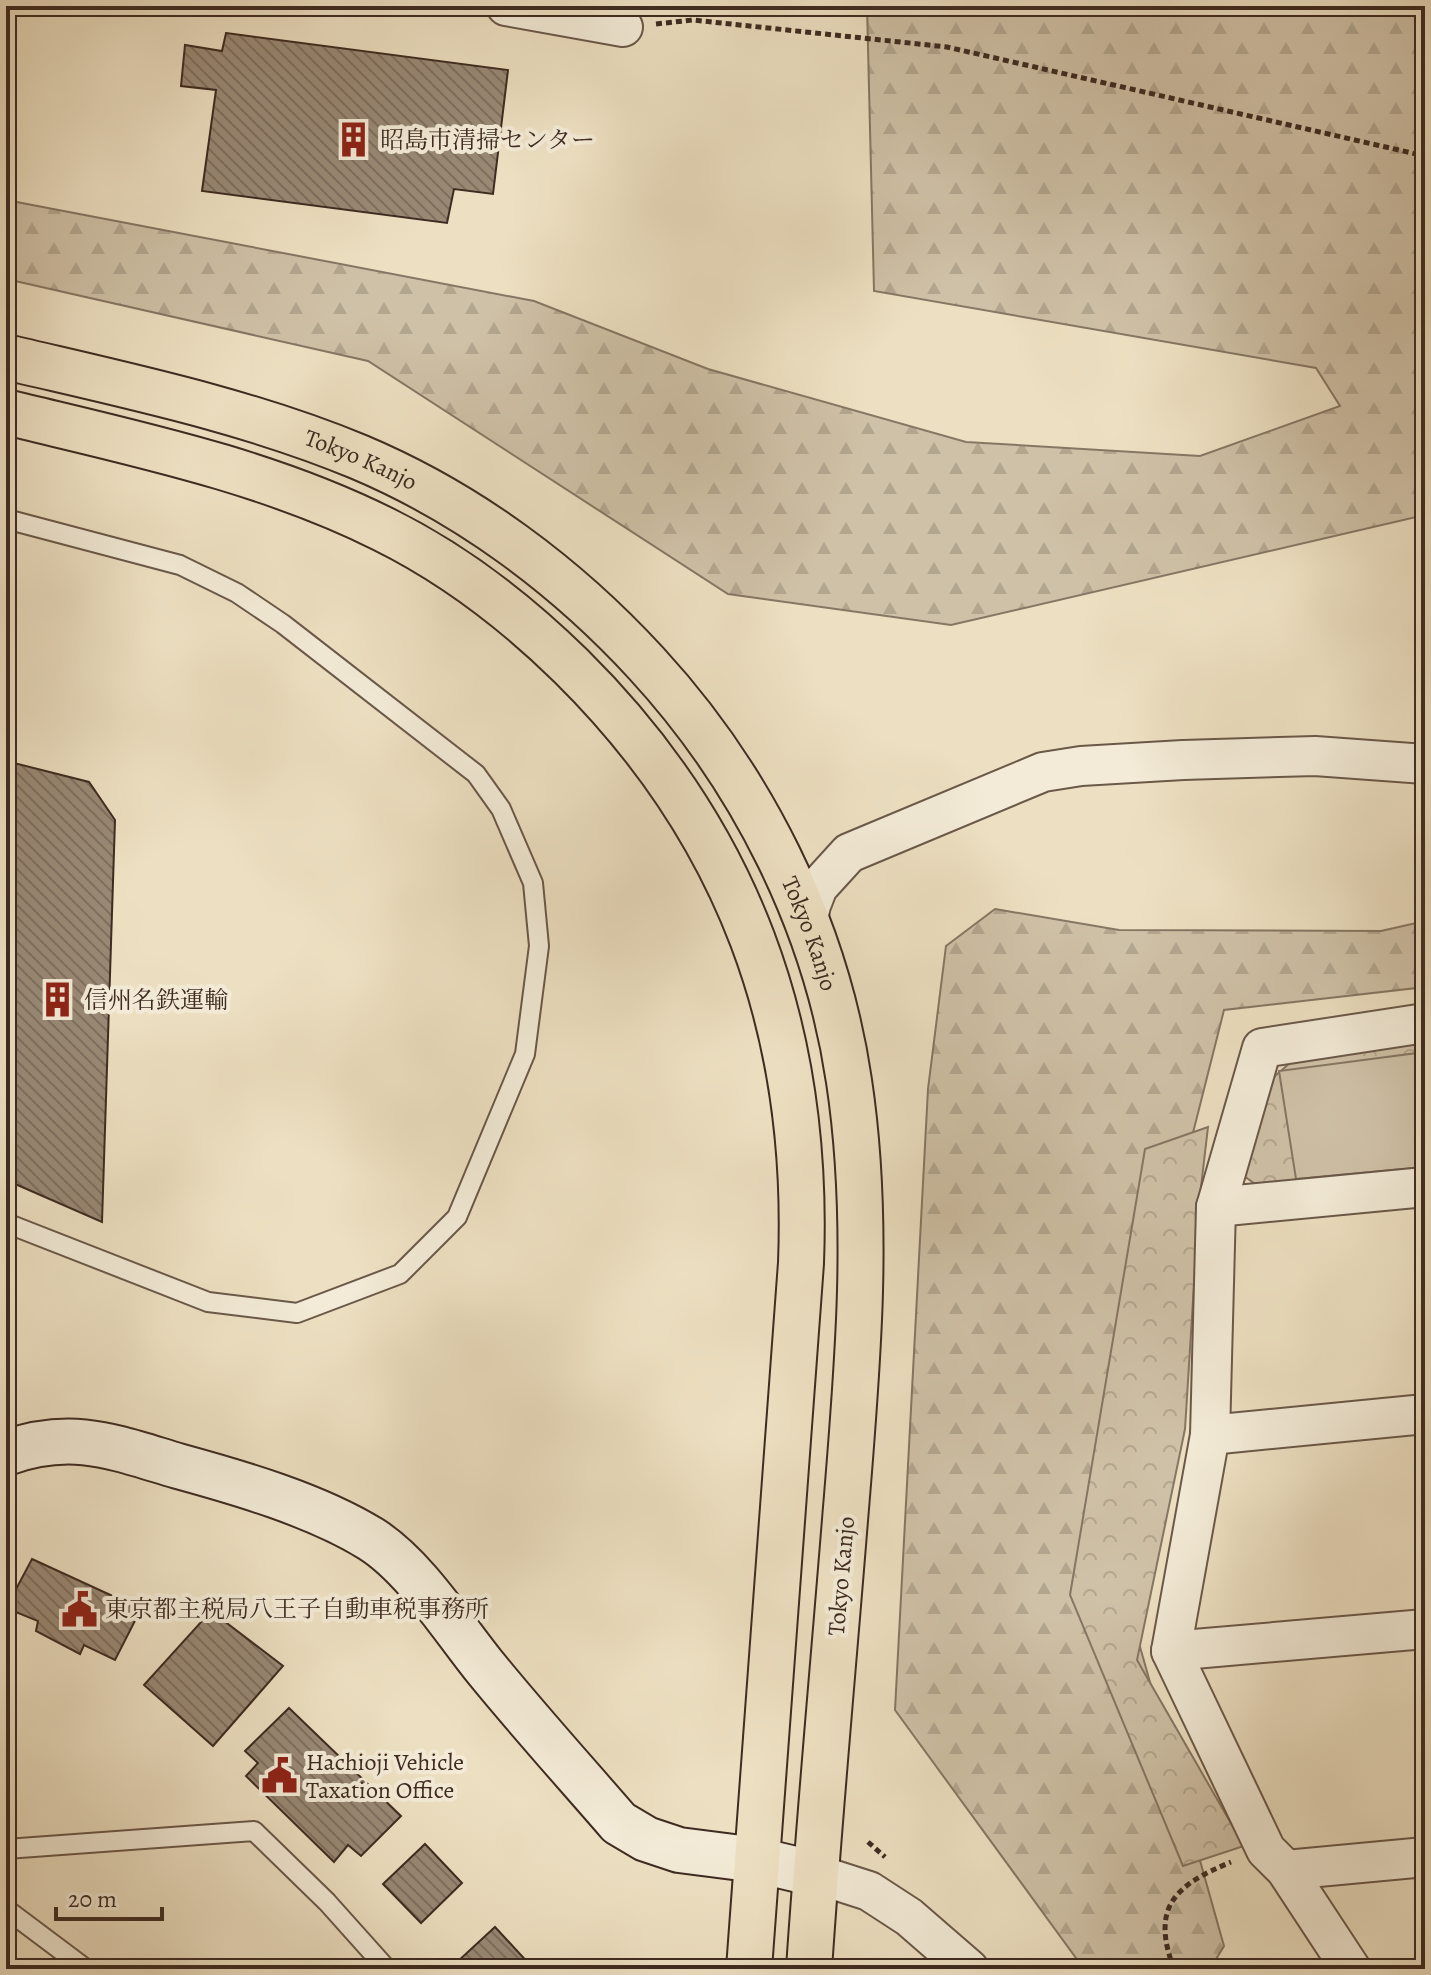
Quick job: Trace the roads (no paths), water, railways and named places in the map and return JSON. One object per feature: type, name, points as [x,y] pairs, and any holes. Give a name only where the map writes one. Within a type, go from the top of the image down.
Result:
[{"type":"highway","name":"Tokyo Kanjo","points":[[6,357],[210,408],[326,444],[396,475],[480,521],[592,607],[694,717],[741,785],[785,871],[807,924],[833,1005],[849,1080],[859,1185],[861,1272],[853,1432],[809,1969]]},
{"type":"highway","points":[[6,412],[122,440],[259,480],[384,530],[436,560],[525,624],[589,685],[665,774],[721,866],[758,956],[785,1043],[797,1122],[802,1189],[801,1263],[749,1969]]},
{"type":"street","points":[[506,6],[623,27]]},
{"type":"street","points":[[807,924],[818,887],[849,853],[1043,772],[1060,768],[1183,760],[1315,756],[1425,764]]},
{"type":"street","points":[[1351,1969],[1276,1860],[1171,1651],[1210,1435],[1216,1207],[1262,1048],[1425,1023]]},
{"type":"street","points":[[1216,1207],[1425,1187]]},
{"type":"street","points":[[1210,1435],[1425,1414]]},
{"type":"street","points":[[6,1453],[57,1441],[82,1440],[109,1446],[311,1510],[373,1540],[405,1566],[492,1676],[619,1823],[646,1839],[679,1850],[757,1860],[869,1891],[909,1917],[953,1964]]},
{"type":"street","points":[[1171,1651],[1425,1629]]},
{"type":"street","points":[[1276,1860],[1425,1857]]},
{"type":"lane","points":[[6,519],[180,565],[237,593],[283,624],[476,774],[501,809],[533,883],[539,946],[525,1054],[457,1217],[400,1274],[297,1313],[222,1304],[208,1302],[6,1223]]},
{"type":"lane","points":[[6,1849],[254,1831],[327,1902],[387,1969]]},
{"type":"lane","points":[[6,1909],[86,1969]]},
{"type":"place","name":"昭島市清掃センター","points":[[354,140]]},
{"type":"place","name":"信州名鉄運輸","points":[[58,1000]]},
{"type":"place","name":"東京都主税局八王子自動車税事務所","points":[[79,1609]]},
{"type":"place","name":"Hachioji Vehicle Taxation Office","points":[[280,1776]]}]
